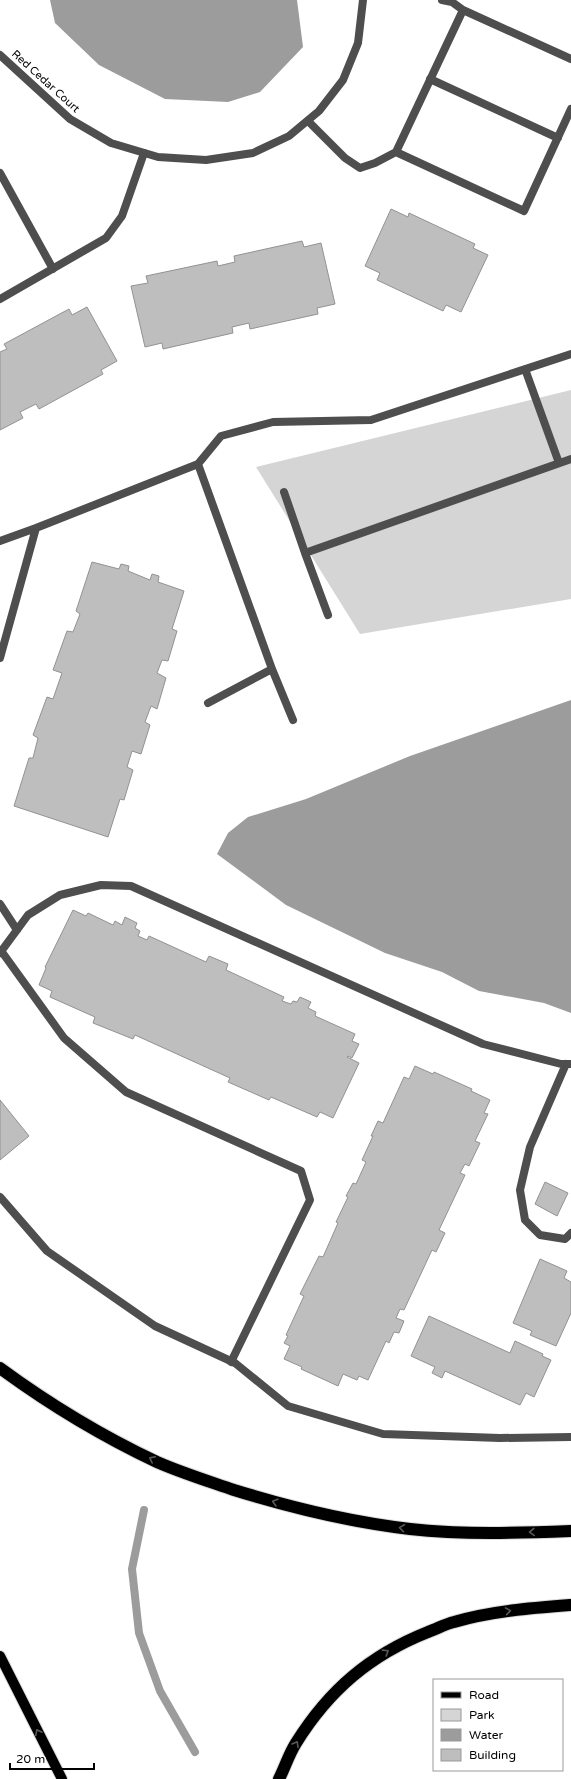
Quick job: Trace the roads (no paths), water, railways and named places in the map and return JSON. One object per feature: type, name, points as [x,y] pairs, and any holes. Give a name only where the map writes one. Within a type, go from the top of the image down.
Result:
[{"type":"highway","points":[[0,1368],[27,1388],[69,1414],[158,1462],[197,1478],[309,1512],[359,1522],[411,1529],[463,1533],[571,1531]]},
{"type":"highway","points":[[279,1779],[295,1744],[318,1712],[339,1687],[365,1666],[402,1642],[453,1622],[511,1611],[571,1605]]},
{"type":"main road","points":[[0,1656],[62,1779]]},
{"type":"street","name":"Red Cedar Court","points":[[1,57],[70,119],[111,143],[158,157],[206,160],[253,153],[289,136],[308,121],[319,111],[343,80],[358,43],[363,0]]},
{"type":"street","points":[[442,0],[452,2],[463,10],[571,59]]},
{"type":"street","points":[[308,121],[346,158],[360,168],[375,163],[396,152],[463,10]]},
{"type":"street","points":[[430,79],[558,138]]},
{"type":"street","points":[[396,152],[524,211],[571,109]]},
{"type":"street","points":[[0,299],[106,238],[122,216],[144,153]]},
{"type":"street","points":[[0,173],[53,269]]},
{"type":"street","points":[[0,541],[198,464],[220,436],[273,422],[371,420],[571,354]]},
{"type":"street","points":[[524,369],[559,463]]},
{"type":"street","points":[[305,554],[571,459]]},
{"type":"street","points":[[198,464],[272,669],[293,720]]},
{"type":"street","points":[[284,492],[328,615]]},
{"type":"street","points":[[0,658],[36,528]]},
{"type":"street","points":[[208,703],[272,669]]},
{"type":"street","points":[[231,1362],[310,1200],[301,1171],[126,1092],[64,1038],[1,952],[28,915],[60,895],[101,885],[131,886],[483,1044],[561,1064],[569,1064],[530,1147],[520,1190],[525,1220],[540,1235],[565,1239],[571,1233]]},
{"type":"street","points":[[0,904],[17,930]]},
{"type":"street","points":[[0,1197],[47,1251],[155,1326],[231,1362],[288,1406],[383,1434],[500,1438],[571,1437]]},
{"type":"water","points":[[50,0],[297,0],[303,47],[260,92],[228,102],[165,99],[99,65],[55,23]]},
{"type":"water","points":[[571,700],[571,1013],[544,1003],[479,991],[442,972],[385,953],[286,905],[217,854],[228,833],[248,817],[306,799],[410,756]]},
{"type":"waterway","points":[[144,1510],[132,1569],[139,1633],[160,1691],[195,1752]]}]
